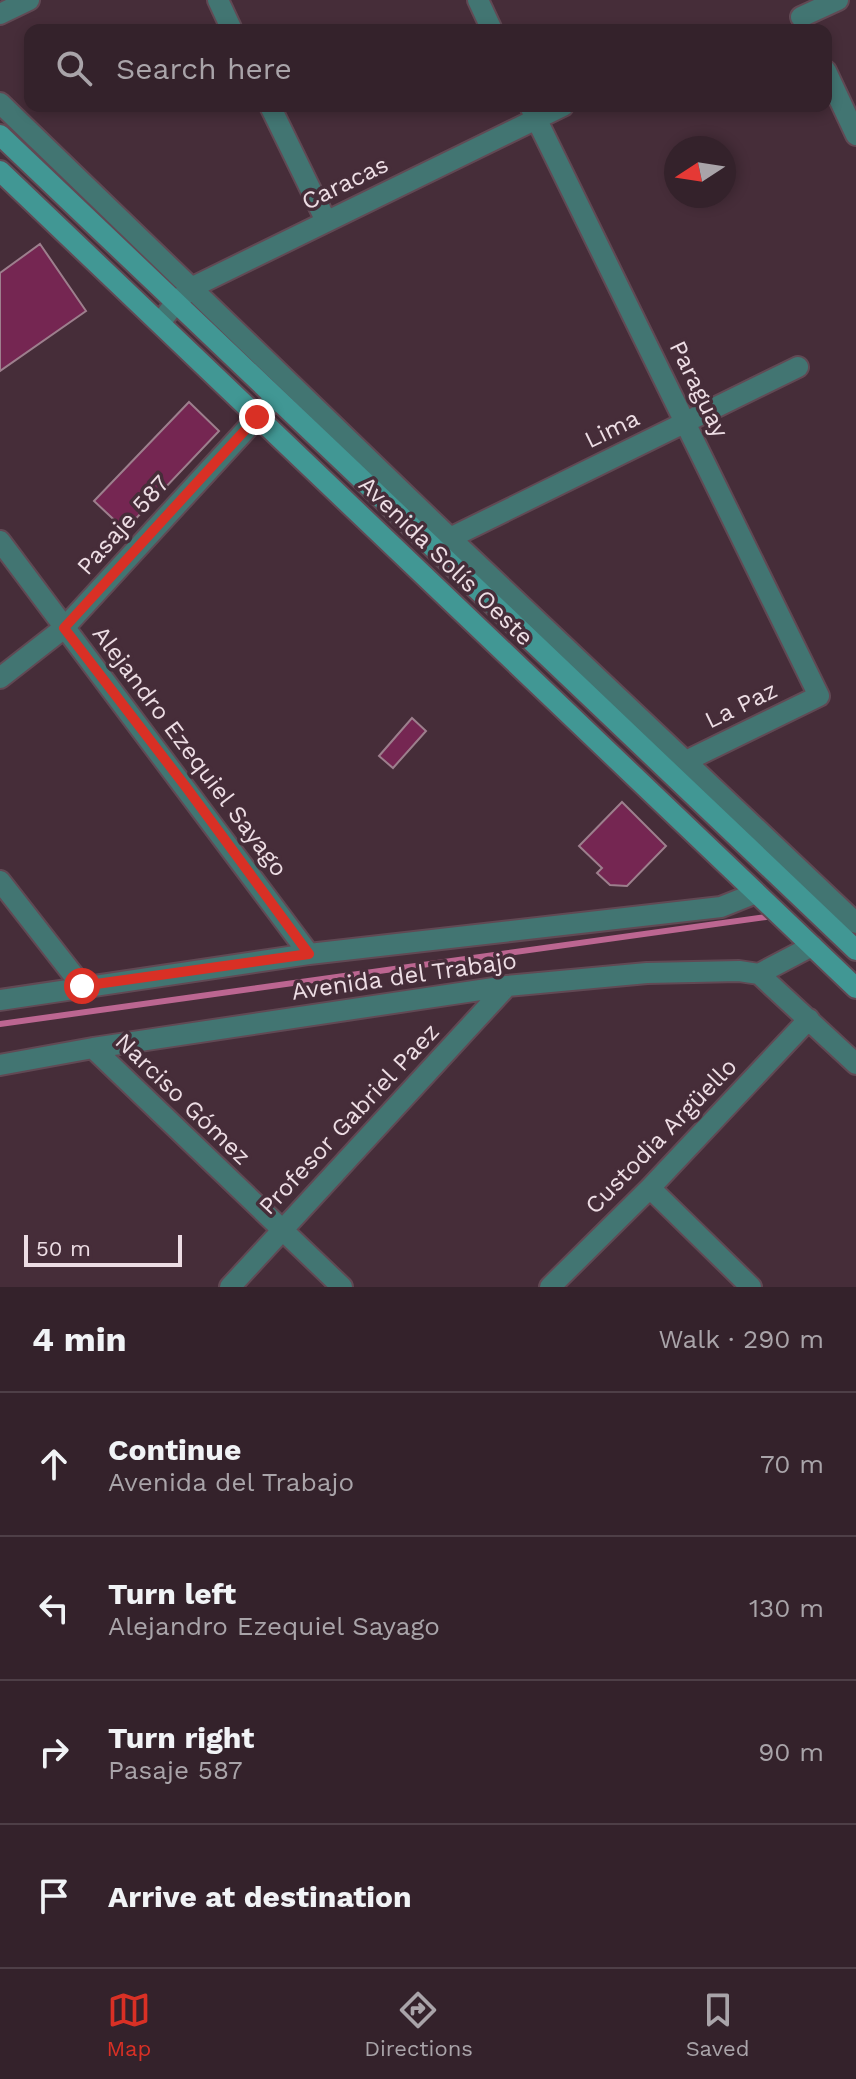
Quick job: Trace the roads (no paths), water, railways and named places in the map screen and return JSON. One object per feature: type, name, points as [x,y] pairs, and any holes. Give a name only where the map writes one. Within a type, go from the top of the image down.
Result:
[{"type":"main road","name":"Avenida Solís Oeste","points":[[0,135],[275,398],[851,924],[856,950]]},
{"type":"main road","name":"Avenida Solís Oeste","points":[[0,171],[856,988]]},
{"type":"main road","points":[[39,208],[56,189]]},
{"type":"street","points":[[0,14],[29,0]]},
{"type":"street","points":[[218,0],[229,24]]},
{"type":"street","points":[[478,0],[489,24]]},
{"type":"street","points":[[800,16],[838,0]]},
{"type":"street","points":[[832,84],[856,135]]},
{"type":"street","points":[[0,103],[450,538],[686,761],[851,924]]},
{"type":"street","points":[[273,112],[326,221]]},
{"type":"street","name":"Caracas","points":[[160,323],[193,287],[533,112]]},
{"type":"street","name":"Paraguay","points":[[533,112],[819,696]]},
{"type":"street","name":"Lima","points":[[450,538],[798,367]]},
{"type":"street","name":"Pasaje 587","points":[[0,678],[64,628],[275,398]]},
{"type":"street","name":"Alejandro Ezequiel Sayago","points":[[0,541],[309,954]]},
{"type":"street","name":"La Paz","points":[[686,761],[819,696]]},
{"type":"street","points":[[0,881],[82,986]]},
{"type":"street","name":"Avenida del Trabajo","points":[[0,1000],[309,954],[721,907],[756,893]]},
{"type":"street","points":[[812,946],[759,974],[856,1064]]},
{"type":"street","name":"Avenida del Trabajo","points":[[0,1065],[93,1048],[507,986],[647,973],[739,971],[759,974]]},
{"type":"street","name":"Profesor Gabriel Paez","points":[[230,1287],[507,986]]},
{"type":"street","name":"Custodia Argüello","points":[[550,1287],[650,1188],[809,1019]]},
{"type":"street","name":"Narciso Gómez","points":[[93,1048],[342,1287]]},
{"type":"street","points":[[650,1188],[751,1287]]},
{"type":"waterway","points":[[0,1024],[766,917]]}]
